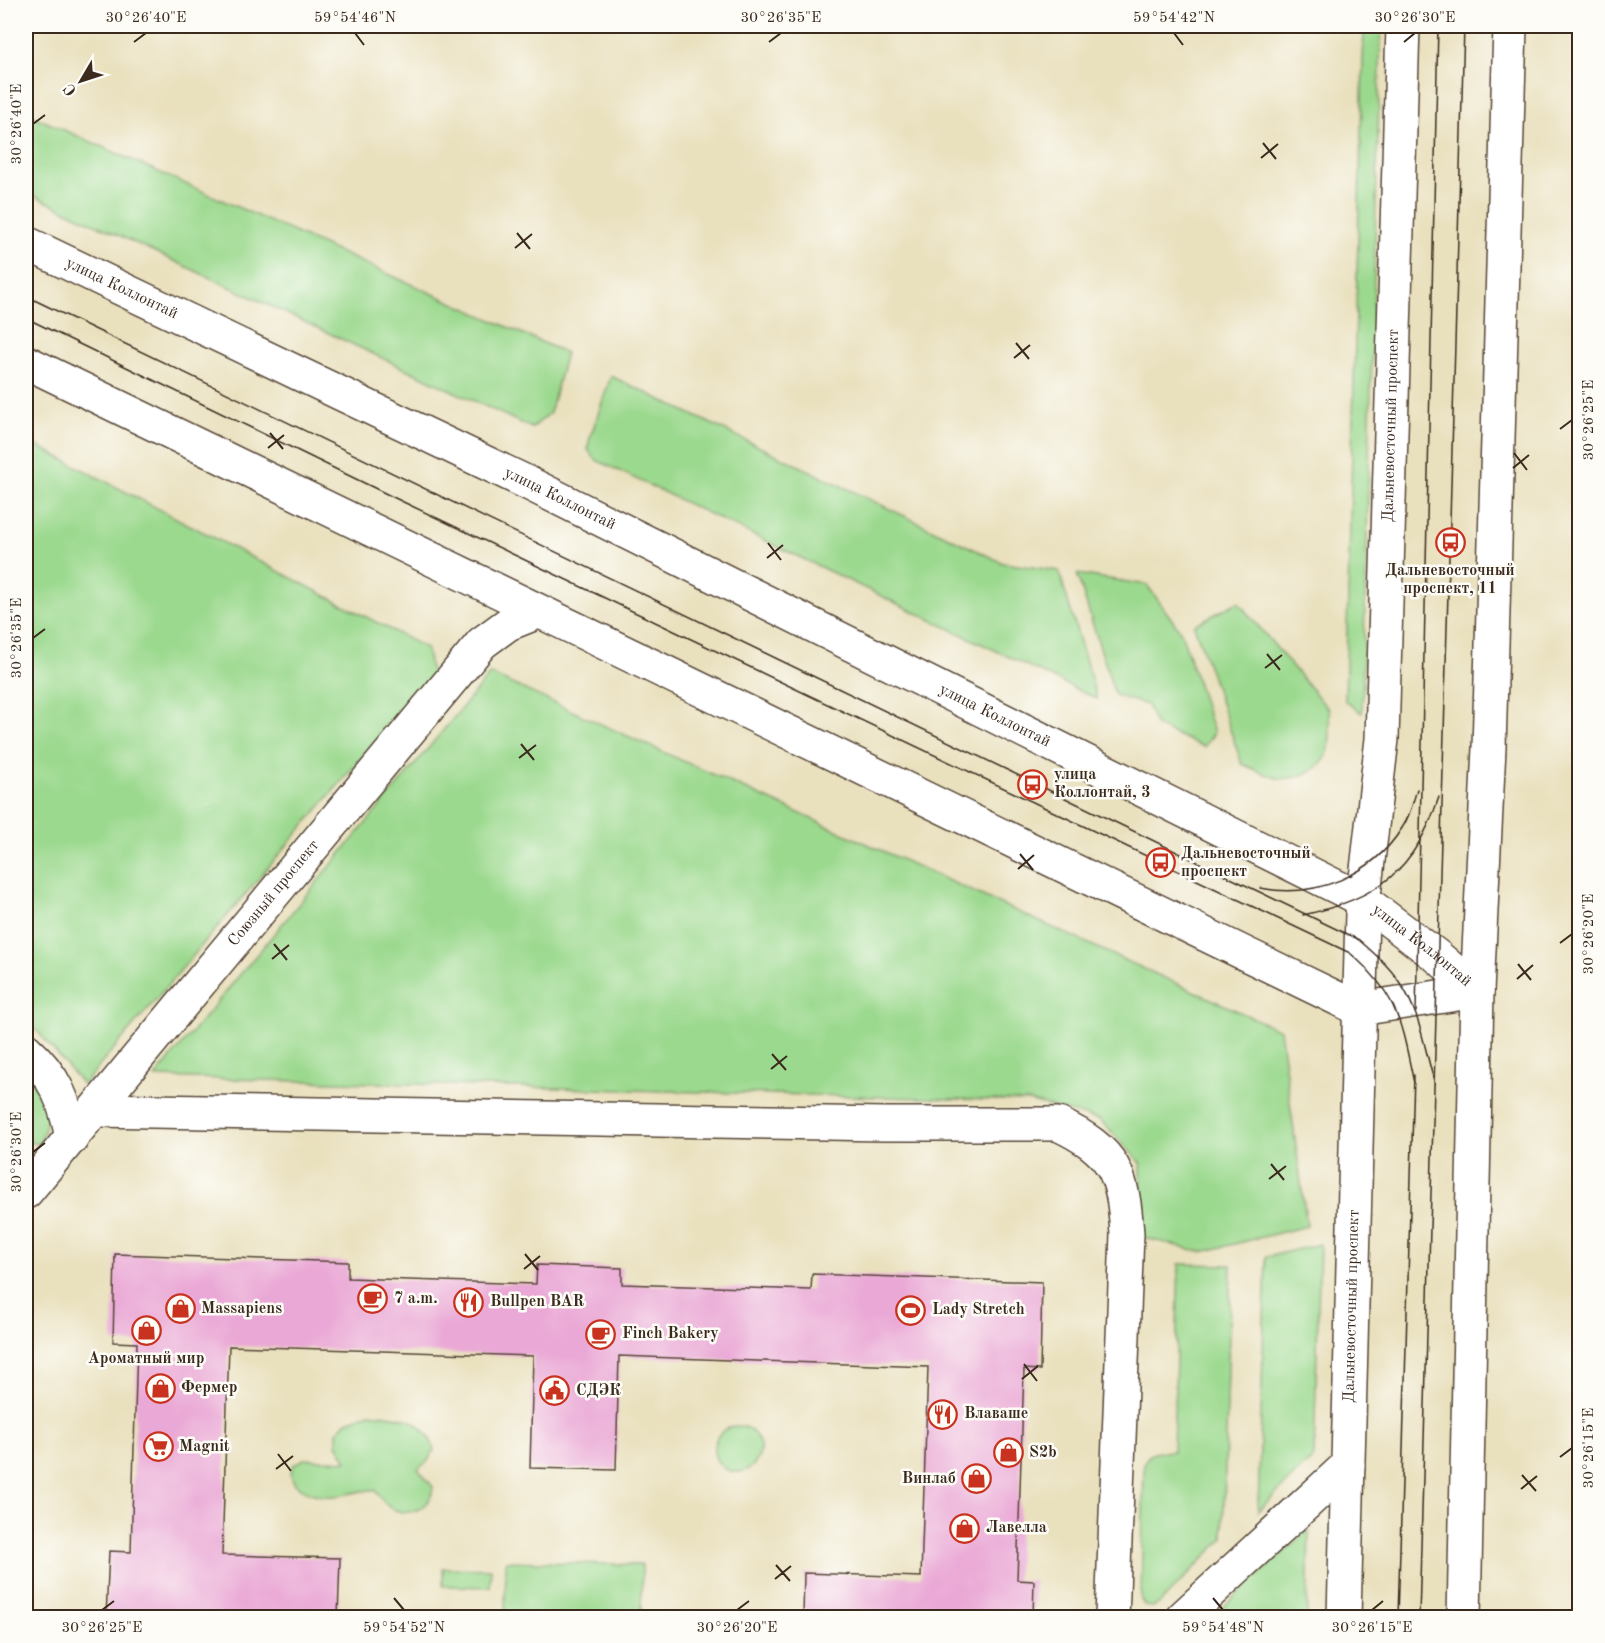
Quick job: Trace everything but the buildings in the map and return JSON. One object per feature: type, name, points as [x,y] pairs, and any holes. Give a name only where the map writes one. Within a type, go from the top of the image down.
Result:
[{"type":"main road","name":"Дальневосточный проспект","points":[[1344,1617],[1363,900],[1382,739],[1403,26]]},
{"type":"main road","points":[[1464,1617],[1477,991],[1489,748],[1510,26]]},
{"type":"main road","name":"улица Коллонтай","points":[[26,243],[530,484],[1363,900],[1438,957],[1477,991]]},
{"type":"main road","points":[[26,362],[1359,1009]]},
{"type":"main road","name":"Союзный проспект","points":[[26,1192],[482,643],[508,624],[538,612]]},
{"type":"main road","name":"улица Коллонтай","points":[[1359,1009],[1477,991]]},
{"type":"main road","points":[[26,1050],[42,1065],[65,1103],[72,1138]]},
{"type":"main road","points":[[96,1110],[884,1124],[1058,1124],[1090,1142],[1102,1153],[1119,1176],[1125,1199],[1126,1257],[1112,1617]]},
{"type":"main road","points":[[1182,1617],[1348,1465]]},
{"type":"green space","points":[[1364,26],[1381,26],[1362,713],[1345,701]]},
{"type":"green space","points":[[26,113],[566,353],[550,413],[532,428],[26,192]]},
{"type":"green space","points":[[611,376],[1003,563],[1059,571],[1097,699],[596,460],[588,450],[589,441]]},
{"type":"green space","points":[[26,440],[426,648],[432,675],[83,1085],[39,1033],[26,1022]]},
{"type":"green space","points":[[1077,574],[1147,585],[1181,632],[1214,733],[1204,747],[1156,726],[1147,705],[1115,695]]},
{"type":"green space","points":[[1238,602],[1329,710],[1330,738],[1327,755],[1323,762],[1310,772],[1293,778],[1277,778],[1242,764],[1194,625]]},
{"type":"green space","points":[[490,674],[1280,1030],[1307,1226],[1202,1252],[1141,1237],[1141,1163],[1100,1120],[1028,1101],[155,1077]]},
{"type":"green space","points":[[26,1078],[40,1093],[47,1108],[46,1125],[39,1144],[26,1142]]},
{"type":"green space","points":[[1320,1244],[1314,1457],[1258,1511],[1266,1257]]},
{"type":"green space","points":[[1179,1264],[1231,1265],[1223,1539],[1160,1603],[1153,1607],[1145,1606],[1141,1600],[1144,1464],[1152,1454],[1173,1451]]},
{"type":"green space","points":[[370,1413],[410,1420],[430,1439],[434,1450],[428,1461],[418,1469],[433,1487],[432,1493],[426,1504],[415,1511],[402,1512],[392,1509],[375,1490],[339,1496],[322,1496],[302,1489],[294,1482],[292,1466],[304,1459],[347,1461],[337,1444],[337,1432],[347,1421]]},
{"type":"green space","points":[[737,1426],[753,1433],[760,1449],[753,1465],[737,1472],[721,1465],[714,1449],[721,1433]]},
{"type":"green space","points":[[1309,1529],[1307,1617],[1212,1617]]},
{"type":"green space","points":[[506,1561],[642,1565],[641,1617],[505,1617]]},
{"type":"green space","points":[[443,1568],[491,1569],[490,1587],[443,1586]]},
{"type":"tram line","points":[[1416,1012],[1438,26]]},
{"type":"tram line","points":[[1419,1618],[1464,26]]},
{"type":"tram line","points":[[26,296],[1359,940],[1386,965],[1407,994],[1417,1019],[1435,1084]]},
{"type":"tram line","points":[[26,318],[397,499],[1350,953],[1379,983],[1396,1011],[1414,1083]]},
{"type":"tram line","points":[[1260,888],[1280,891],[1321,887],[1358,871],[1390,845],[1405,824],[1417,789]]},
{"type":"tram line","points":[[1303,915],[1352,900],[1390,878],[1405,863],[1418,844],[1439,797]]},
{"type":"tram line","points":[[1398,1618],[1414,1075]]},
{"type":"place","name":"Дальневосточный проспект, 11","points":[[1450,543]]},
{"type":"place","name":"улица Коллонтай, 3","points":[[1033,784]]},
{"type":"place","name":"Дальневосточный проспект","points":[[1160,863]]},
{"type":"place","name":"7 a.m.","points":[[373,1299]]},
{"type":"place","name":"Bullpen BAR","points":[[469,1302]]},
{"type":"place","name":"Massapiens","points":[[180,1309]]},
{"type":"place","name":"Lady Stretch","points":[[911,1310]]},
{"type":"place","name":"Ароматный мир","points":[[146,1331]]},
{"type":"place","name":"Finch Bakery","points":[[601,1334]]},
{"type":"place","name":"Фермер","points":[[160,1388]]},
{"type":"place","name":"СДЭК","points":[[555,1391]]},
{"type":"place","name":"Влаваше","points":[[943,1414]]},
{"type":"place","name":"Magnit","points":[[158,1447]]},
{"type":"place","name":"S2b","points":[[1008,1453]]},
{"type":"place","name":"Винлаб","points":[[977,1479]]},
{"type":"place","name":"Лавелла","points":[[965,1528]]}]
